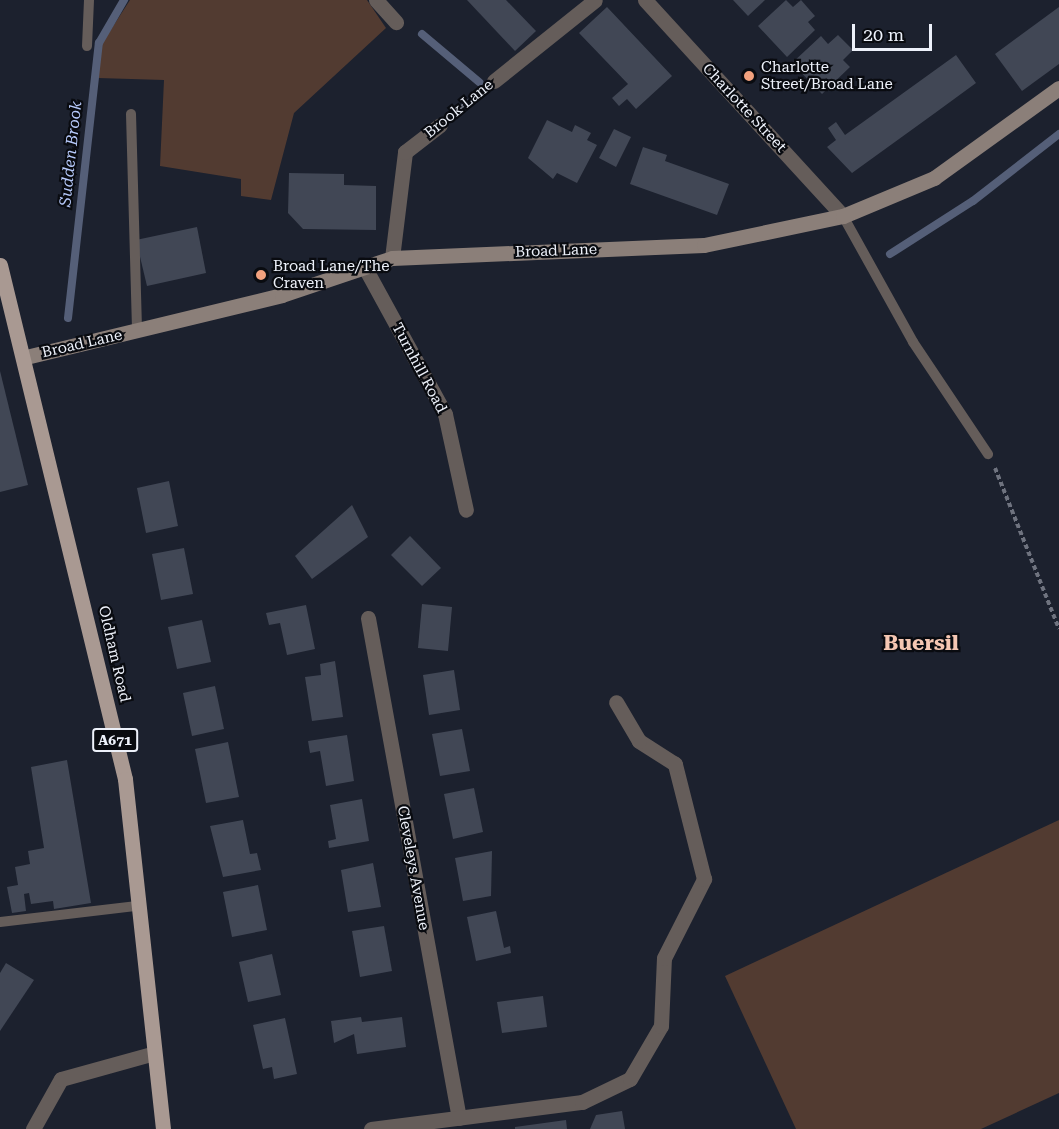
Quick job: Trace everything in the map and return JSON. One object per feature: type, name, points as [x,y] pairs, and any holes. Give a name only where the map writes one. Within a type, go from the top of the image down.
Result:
[{"type":"main road","name":"Broad Lane","points":[[26,357],[137,332],[282,295],[392,258],[704,245],[843,216],[934,178],[1059,88]]},
{"type":"main road","name":"Oldham Road","points":[[0,265],[26,357],[125,779],[151,1054],[163,1129]]},
{"type":"street","points":[[376,0],[396,22]]},
{"type":"street","name":"Brook Lane","points":[[494,81],[595,0]]},
{"type":"street","name":"Charlotte Street","points":[[645,0],[843,216]]},
{"type":"street","name":"Brook Lane","points":[[392,258],[405,152],[440,124]]},
{"type":"street","name":"Turnhill Road","points":[[364,266],[445,414],[466,510]]},
{"type":"street","name":"Cleveleys Avenue","points":[[368,618],[459,1118]]},
{"type":"street","points":[[371,1129],[582,1102],[630,1079],[661,1026],[664,958],[704,879],[675,764],[639,741],[616,702]]},
{"type":"street","points":[[33,1129],[61,1079],[151,1054]]},
{"type":"lane","points":[[87,46],[89,0]]},
{"type":"lane","points":[[130,114],[137,332]]},
{"type":"lane","points":[[843,216],[913,342],[988,454]]},
{"type":"lane","points":[[0,922],[137,906]]},
{"type":"path","name":"Brook Lane","points":[[440,124],[494,81]]},
{"type":"path","points":[[988,454],[1059,629]]},
{"type":"shaded area","points":[[130,0],[367,0],[386,28],[294,113],[271,200],[241,196],[241,179],[160,166],[164,80],[98,78],[101,45]]},
{"type":"shaded area","points":[[1059,820],[1059,1093],[981,1129],[796,1129],[725,976]]},
{"type":"building","points":[[467,0],[506,0],[536,31],[515,51]]},
{"type":"building","points":[[733,0],[765,0],[748,16]]},
{"type":"building","points":[[786,0],[793,7],[801,0],[815,16],[808,22],[815,30],[787,57],[758,26]]},
{"type":"building","points":[[607,7],[672,76],[636,109],[627,99],[619,106],[612,98],[628,84],[579,33]]},
{"type":"building","points":[[1059,7],[1059,64],[1022,91],[995,54]]},
{"type":"building","points":[[838,35],[853,50],[843,60],[850,67],[822,94],[792,63],[821,36],[828,44]]},
{"type":"building","points":[[956,55],[976,83],[852,173],[827,147],[836,140],[828,128],[836,122],[845,135]]},
{"type":"building","points":[[547,120],[572,132],[575,125],[591,133],[587,140],[597,145],[577,183],[557,173],[553,179],[528,158]]},
{"type":"building","points":[[614,129],[631,137],[616,167],[599,158]]},
{"type":"building","points":[[643,147],[667,155],[665,161],[729,184],[717,215],[630,184]]},
{"type":"building","points":[[289,173],[344,174],[344,185],[376,186],[376,230],[303,229],[288,213]]},
{"type":"building","points":[[197,227],[206,273],[147,286],[136,240]]},
{"type":"building","points":[[0,371],[28,485],[0,492]]},
{"type":"building","points":[[169,481],[178,526],[146,533],[137,488]]},
{"type":"building","points":[[352,505],[368,537],[312,579],[295,556]]},
{"type":"building","points":[[410,536],[441,568],[422,586],[391,555]]},
{"type":"building","points":[[184,548],[193,594],[161,600],[152,554]]},
{"type":"building","points":[[422,604],[452,607],[448,651],[418,648]]},
{"type":"building","points":[[306,605],[315,649],[287,655],[280,623],[269,625],[266,613]]},
{"type":"building","points":[[202,620],[211,662],[177,669],[168,627]]},
{"type":"building","points":[[335,661],[343,717],[312,721],[305,677],[321,675],[320,664]]},
{"type":"building","points":[[454,670],[460,710],[429,715],[423,675]]},
{"type":"building","points":[[215,686],[224,729],[192,736],[183,693]]},
{"type":"building","points":[[462,729],[470,771],[440,776],[432,734]]},
{"type":"building","points":[[347,735],[354,781],[326,786],[320,751],[310,753],[308,741]]},
{"type":"building","points":[[228,742],[239,797],[206,803],[195,749]]},
{"type":"building","points":[[67,760],[91,903],[54,909],[53,901],[31,904],[29,893],[24,894],[26,911],[12,913],[7,887],[18,885],[15,867],[30,864],[28,851],[44,848],[31,767]]},
{"type":"building","points":[[474,788],[483,832],[453,839],[444,794]]},
{"type":"building","points":[[362,799],[369,841],[329,848],[328,841],[336,839],[330,805]]},
{"type":"building","points":[[243,820],[250,854],[257,853],[261,870],[223,877],[210,826]]},
{"type":"building","points":[[492,851],[491,896],[463,901],[455,858]]},
{"type":"building","points":[[373,863],[381,907],[348,912],[341,870]]},
{"type":"building","points":[[258,885],[267,930],[232,937],[223,892]]},
{"type":"building","points":[[496,911],[504,948],[510,946],[511,953],[476,961],[467,917]]},
{"type":"building","points":[[384,926],[392,971],[360,977],[352,931]]},
{"type":"building","points":[[272,954],[281,995],[248,1002],[239,962]]},
{"type":"building","points":[[6,963],[34,980],[0,1031],[0,973]]},
{"type":"building","points":[[543,996],[547,1027],[502,1033],[497,1002]]},
{"type":"building","points":[[361,1017],[362,1022],[402,1017],[406,1047],[357,1054],[354,1034],[334,1043],[331,1021]]},
{"type":"building","points":[[285,1018],[297,1074],[274,1079],[272,1067],[263,1069],[253,1025]]},
{"type":"building","points":[[622,1111],[625,1129],[590,1129],[596,1115]]},
{"type":"building","points":[[566,1120],[567,1129],[515,1129],[515,1127]]},
{"type":"waterway","name":"Sudden Brook","points":[[68,318],[99,43],[124,0]]},
{"type":"waterway","points":[[422,34],[479,82]]},
{"type":"waterway","points":[[890,254],[973,201],[1059,134]]},
{"type":"place","name":"Charlotte Street/Broad Lane","points":[[749,76]]},
{"type":"place","name":"Broad Lane/The Craven","points":[[261,275]]},
{"type":"district","name":"Buersil","points":[[921,643]]}]
